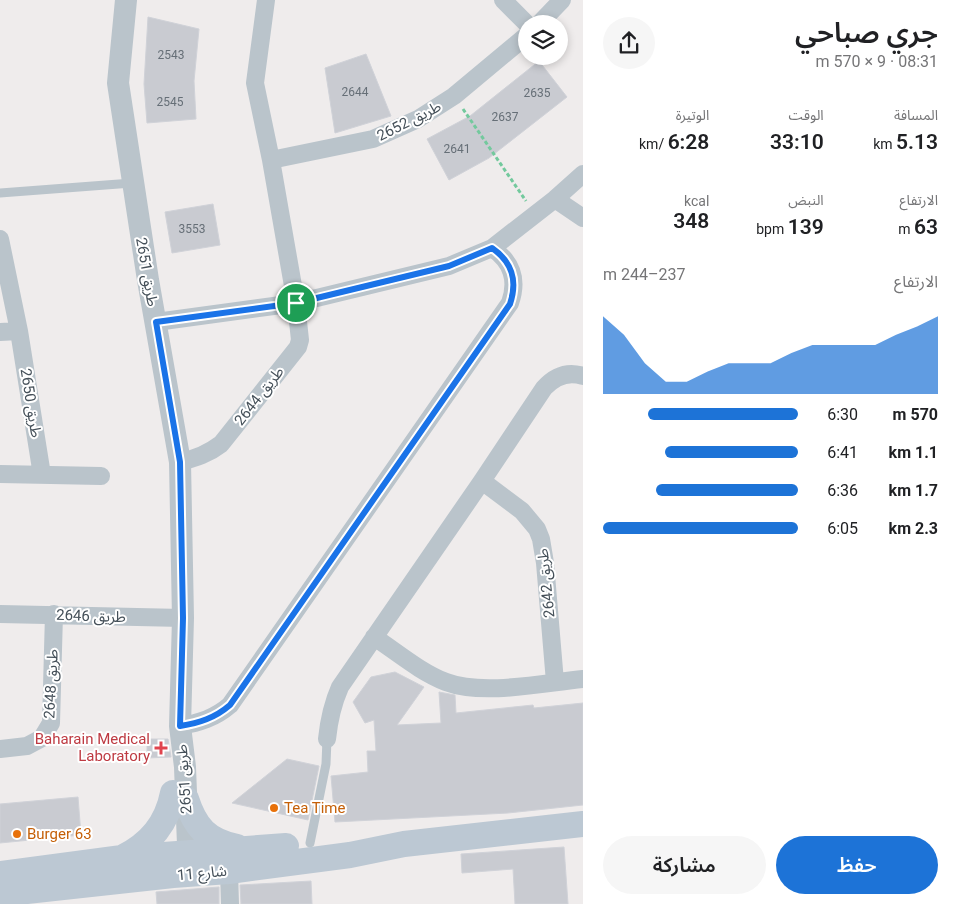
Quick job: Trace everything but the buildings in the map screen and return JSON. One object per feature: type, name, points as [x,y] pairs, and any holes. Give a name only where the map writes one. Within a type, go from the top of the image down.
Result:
[{"type":"main road","points":[[122,858],[135,852],[156,833],[165,820],[170,807],[179,796],[202,831],[217,841],[252,850]]},
{"type":"main road","name":"شارع 11","points":[[0,874],[122,858],[229,871],[350,855],[404,844],[583,824]]},
{"type":"main road","name":"شارع 11","points":[[0,894],[181,864],[252,850],[310,843],[366,840],[404,844]]},
{"type":"street","name":"طريق 2651","points":[[126,0],[118,84],[180,462],[183,618],[180,726],[185,767],[179,796],[181,864]]},
{"type":"street","points":[[266,0],[255,83],[271,160],[296,303]]},
{"type":"street","points":[[503,0],[518,15]]},
{"type":"street","points":[[548,15],[562,0]]},
{"type":"street","name":"طريق 2652","points":[[271,160],[374,140],[418,119],[454,96],[518,43]]},
{"type":"street","points":[[156,322],[296,303],[449,266],[492,248],[534,214],[555,200],[583,174]]},
{"type":"street","points":[[555,200],[583,218]]},
{"type":"street","name":"طريق 2650","points":[[0,239],[19,331],[42,475]]},
{"type":"street","points":[[180,726],[221,714],[230,705],[510,304],[514,282],[512,272],[500,254],[492,248]]},
{"type":"street","name":"طريق 2644","points":[[180,462],[211,452],[221,444],[298,347],[300,340],[296,303]]},
{"type":"street","points":[[0,332],[19,331]]},
{"type":"street","points":[[327,739],[328,720],[332,704],[340,687],[549,382],[563,375],[583,376]]},
{"type":"street","points":[[0,474],[102,476]]},
{"type":"street","name":"طريق 2642","points":[[482,481],[522,511],[537,529],[541,539],[545,563],[555,682]]},
{"type":"street","name":"طريق 2646","points":[[0,614],[183,618]]},
{"type":"street","name":"طريق 2648","points":[[0,749],[27,746],[35,742],[42,738],[50,723],[54,614]]},
{"type":"street","points":[[374,637],[430,674],[456,685],[492,688],[583,679]]},
{"type":"street","points":[[229,871],[230,904]]},
{"type":"lane","points":[[0,193],[133,183]]},
{"type":"lane","points":[[310,843],[326,764],[327,739]]},
{"type":"path","points":[[454,96],[534,214]]},
{"type":"place","name":"Baharain Medical Laboratory","points":[[161,748]]},
{"type":"place","name":"Tea Time","points":[[274,808]]},
{"type":"place","name":"Burger 63","points":[[17,834]]},
{"type":"route","points":[[492,248],[507,262],[514,282],[510,304],[230,705],[221,714],[194,724],[180,726],[183,548],[180,462],[156,322],[296,303],[449,266],[492,248]]}]
